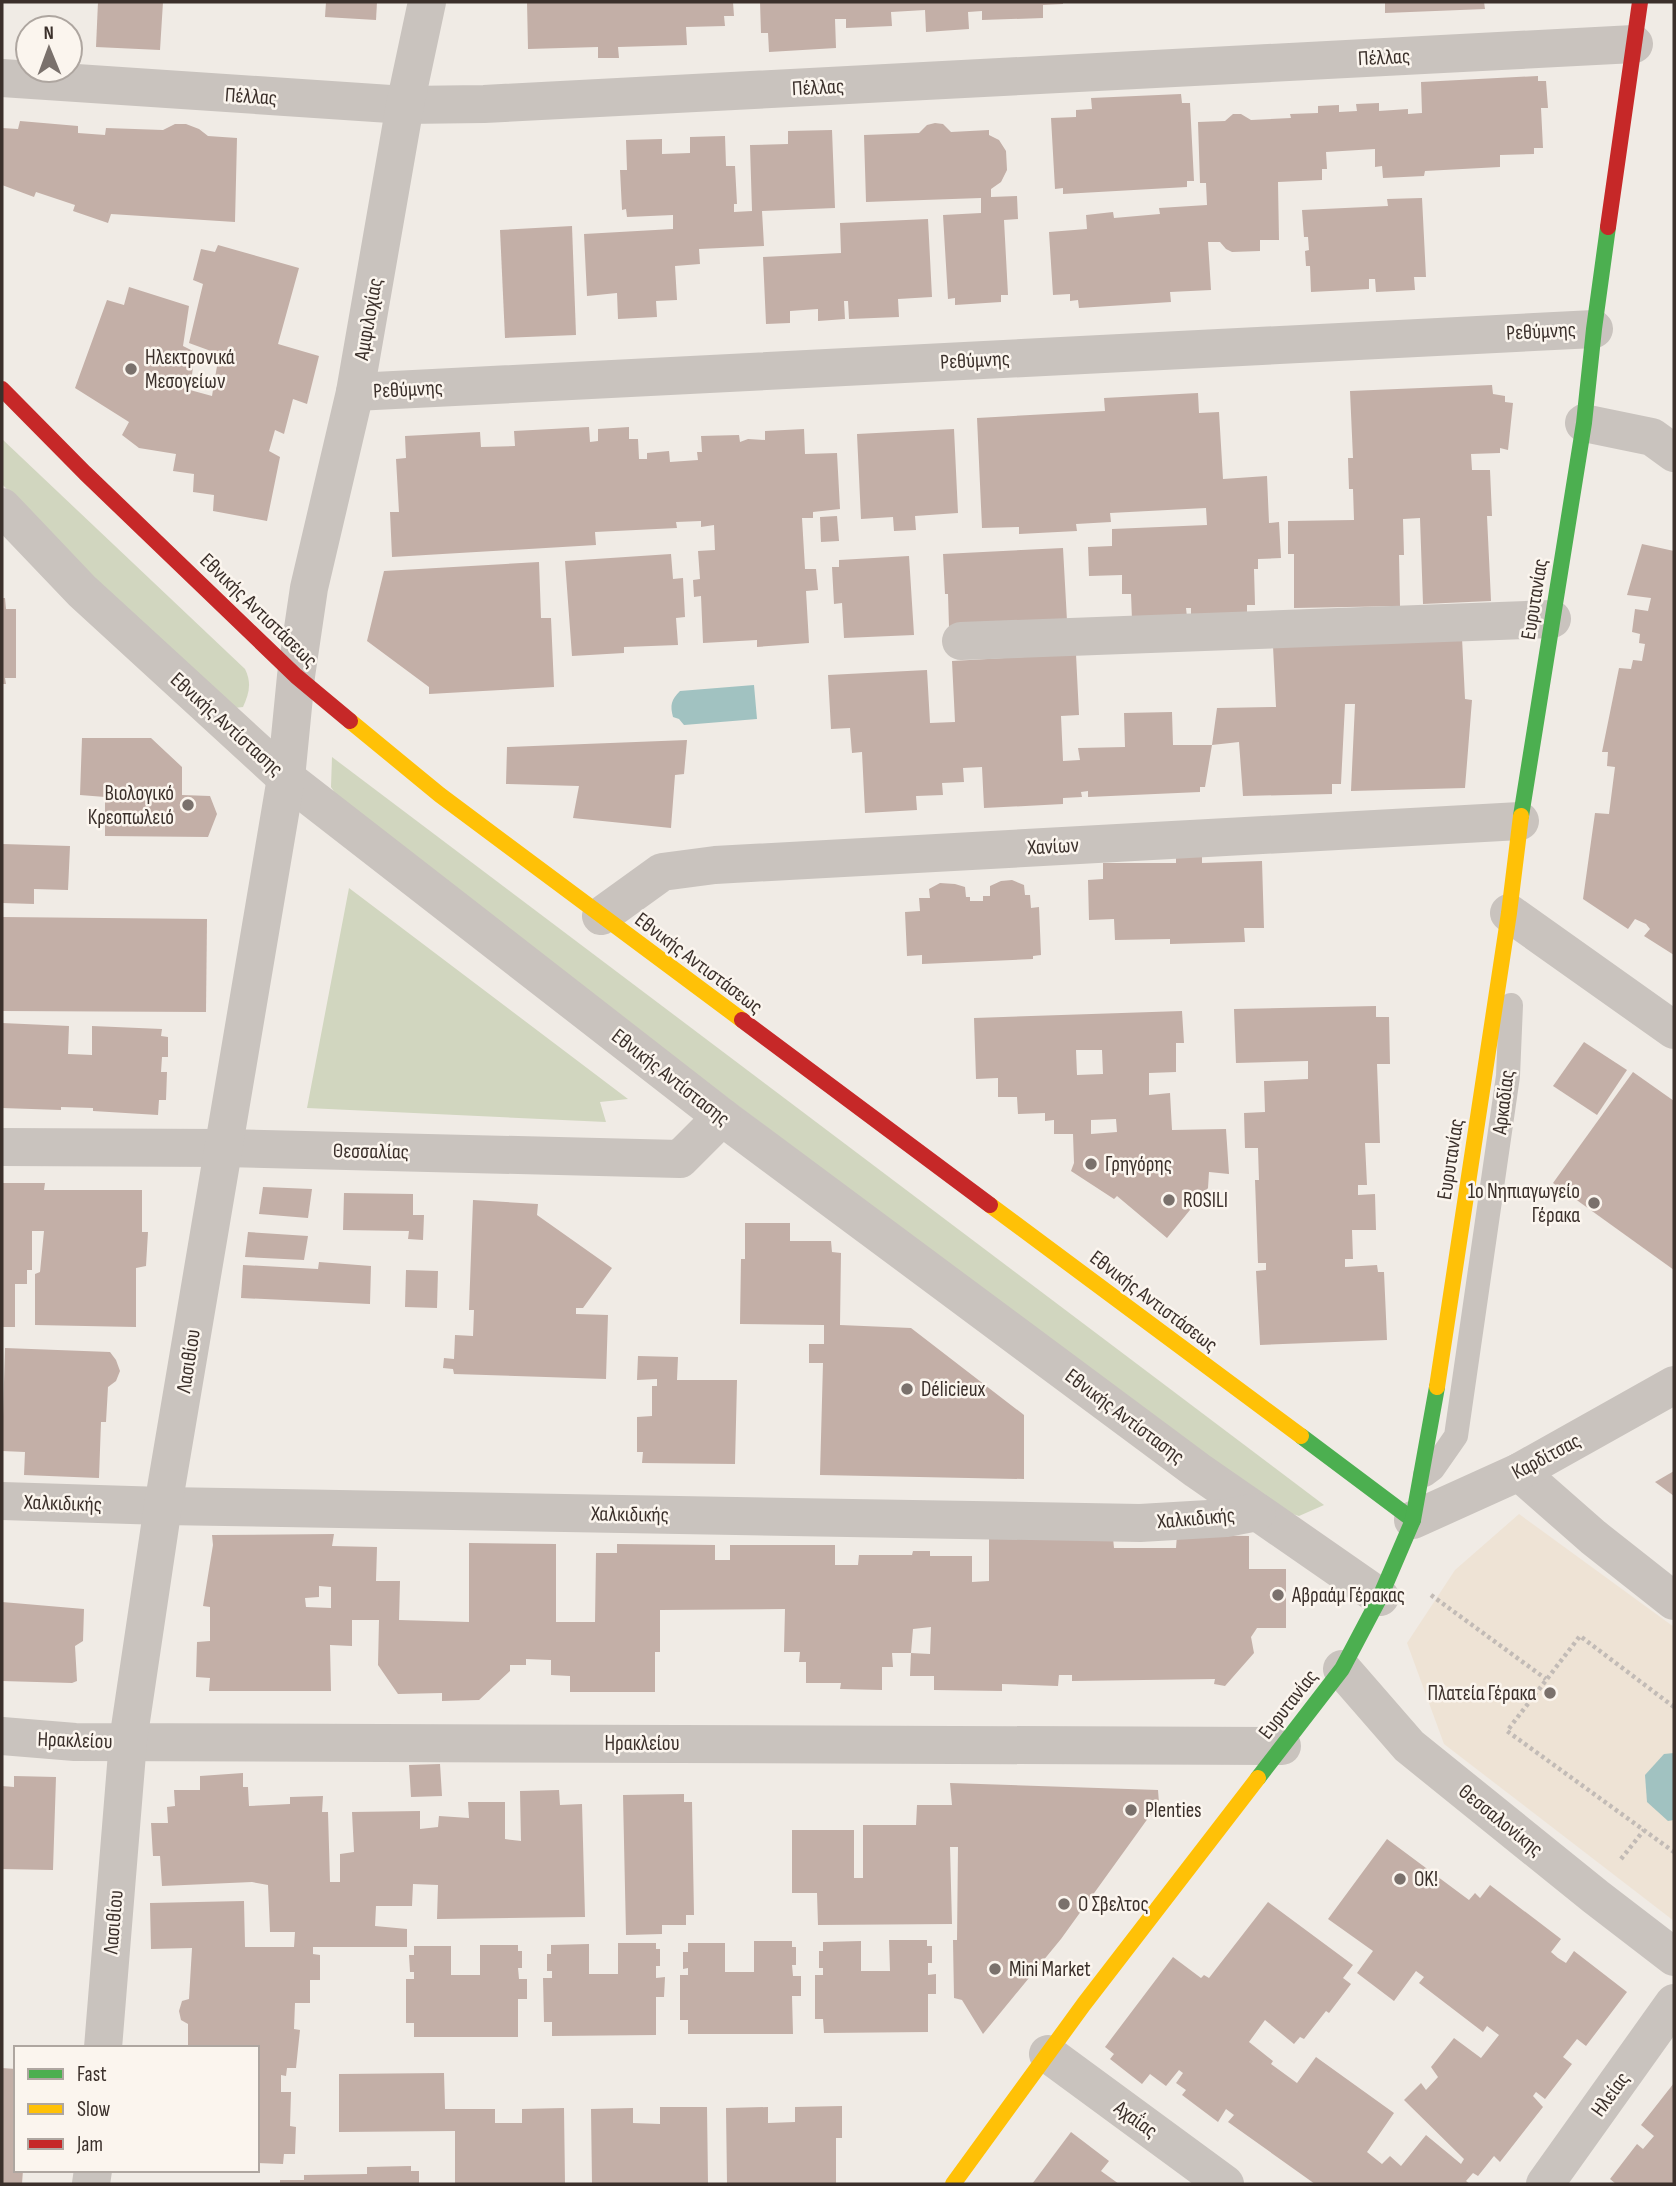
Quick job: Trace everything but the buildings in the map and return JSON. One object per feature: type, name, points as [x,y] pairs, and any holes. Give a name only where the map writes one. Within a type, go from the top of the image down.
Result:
[{"type":"street","name":"Αμφιλοχίας","points":[[296,676],[309,587],[355,392],[405,105],[427,2]]},
{"type":"street","name":"Ευρυτανίας","points":[[1509,913],[1520,821],[1584,423],[1594,329],[1640,2]]},
{"type":"street","name":"Πέλλας","points":[[2,78],[405,105],[484,104],[1634,44]]},
{"type":"street","name":"Ρεθύμνης","points":[[355,392],[1594,329]]},
{"type":"street","name":"Εθνικής Αντιστάσεως","points":[[2,389],[85,473],[296,676],[440,795],[1413,1520]]},
{"type":"street","points":[[1584,423],[1652,437],[1674,453]]},
{"type":"street","name":"Εθνικής Αντίστασης","points":[[2,508],[82,592],[286,778],[722,1117],[1257,1512],[1387,1583]]},
{"type":"street","points":[[961,642],[1552,619]]},
{"type":"street","name":"Λασιθίου","points":[[103,2046],[128,1741],[163,1506],[286,778],[296,676]]},
{"type":"street","name":"Χανίων","points":[[601,916],[662,872],[715,865],[1520,821]]},
{"type":"street","points":[[1509,913],[1674,1030]]},
{"type":"street","name":"Θεσσαλίας","points":[[2,1147],[223,1148],[680,1159],[722,1117]]},
{"type":"street","name":"Καρδίτσας","points":[[1413,1520],[1519,1472],[1674,1385]]},
{"type":"street","points":[[1519,1472],[1593,1537],[1674,1601]]},
{"type":"street","name":"Ευρυτανίας","points":[[953,2184],[1048,2054],[1342,1669],[1387,1583],[1413,1520],[1421,1478]]},
{"type":"street","name":"Χαλκιδικής","points":[[2,1502],[1140,1523],[1226,1518],[1257,1512]]},
{"type":"street","name":"Θεσσαλονίκης","points":[[1342,1669],[1409,1746],[1674,1957]]},
{"type":"street","name":"Ηρακλείου","points":[[2,1736],[75,1742],[1282,1746]]},
{"type":"street","name":"Ηλείας","points":[[1545,2184],[1674,2003]]},
{"type":"street","name":"Αχαΐας","points":[[1048,2054],[1225,2184]]},
{"type":"lane","name":"Αρκαδίας","points":[[1421,1478],[1433,1469],[1456,1436],[1508,1076],[1511,1002],[1509,913]]},
{"type":"path","points":[[1387,1583],[1546,1679]]},
{"type":"path","points":[[1674,1707],[1580,1636],[1507,1731],[1674,1852]]},
{"type":"green space","points":[[2,439],[245,669],[249,688],[243,707],[234,708],[75,561],[2,484]]},
{"type":"green space","points":[[332,757],[1324,1505],[1299,1516],[1273,1508],[596,999],[340,801],[331,787]]},
{"type":"green space","points":[[349,888],[628,1099],[600,1102],[606,1122],[307,1108]]},
{"type":"shaded area","name":"Πλατεία Γέρακα","points":[[1519,1514],[1674,1627],[1674,1921],[1444,1744],[1407,1643],[1455,1570]]},
{"type":"water","points":[[754,685],[757,719],[684,725],[673,717],[672,703],[680,691]]},
{"type":"water","points":[[1674,1753],[1674,1820],[1668,1821],[1647,1802],[1645,1775],[1664,1754]]},
{"type":"traffic: fast","points":[[1521,816],[1584,423],[1608,227]]},
{"type":"traffic: fast","points":[[1258,1778],[1342,1669],[1380,1597],[1413,1520],[1437,1387]]},
{"type":"traffic: fast","points":[[1301,1436],[1413,1520]]},
{"type":"traffic: slow","points":[[350,721],[440,795],[742,1020]]},
{"type":"traffic: slow","points":[[1437,1387],[1509,913],[1521,816]]},
{"type":"traffic: slow","points":[[990,1205],[1301,1436]]},
{"type":"traffic: slow","points":[[953,2184],[1084,2004],[1258,1778]]},
{"type":"traffic: jam","points":[[1608,227],[1640,2]]},
{"type":"traffic: jam","points":[[2,389],[85,473],[296,676],[350,721]]},
{"type":"traffic: jam","points":[[742,1020],[990,1205]]},
{"type":"place","name":"Ηλεκτρονικά Μεσογείων","points":[[131,369]]},
{"type":"place","name":"Βιολογικό Κρεοπωλειό","points":[[188,805]]},
{"type":"place","name":"Γρηγόρης","points":[[1091,1164]]},
{"type":"place","name":"ROSILI","points":[[1169,1200]]},
{"type":"place","name":"1ο Νηπιαγωγείο Γέρακα","points":[[1594,1203]]},
{"type":"place","name":"Délicieux","points":[[907,1389]]},
{"type":"place","name":"Αβραάμ Γέρακας","points":[[1278,1595]]},
{"type":"place","name":"Πλατεία Γέρακα","points":[[1550,1693]]},
{"type":"place","name":"Plenties","points":[[1131,1810]]},
{"type":"place","name":"OK!","points":[[1400,1879]]},
{"type":"place","name":"Ο Σβελτος","points":[[1064,1904]]},
{"type":"place","name":"Mini Market","points":[[995,1969]]}]
